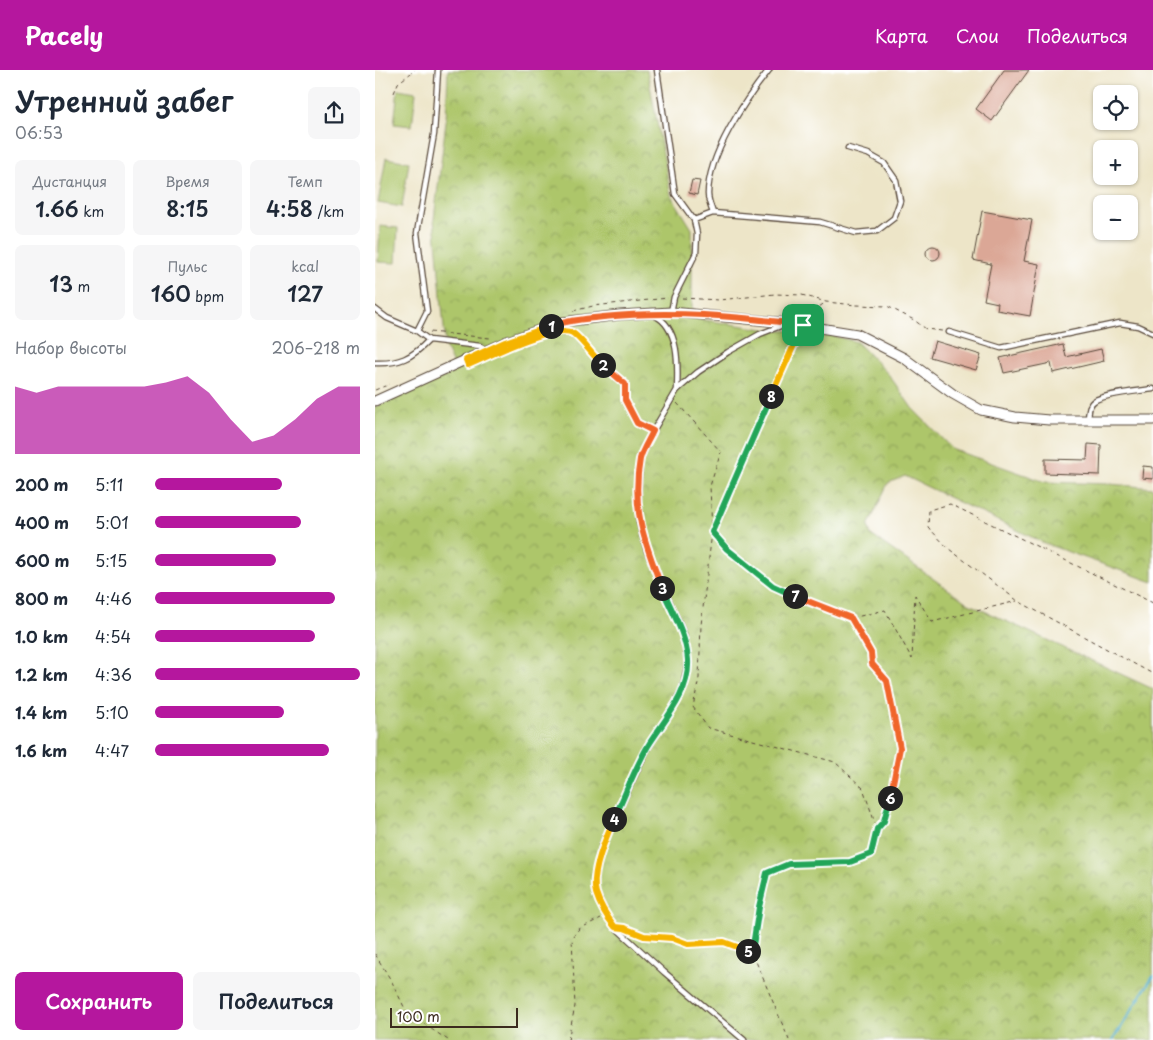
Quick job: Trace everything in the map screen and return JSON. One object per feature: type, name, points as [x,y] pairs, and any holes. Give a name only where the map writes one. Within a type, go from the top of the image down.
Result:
[{"type":"street","points":[[375,401],[535,330],[562,322],[671,312],[789,323],[857,334],[904,358],[953,394],[981,410],[1015,417],[1049,420],[1153,420]]},
{"type":"lane","points":[[417,331],[427,311],[417,233],[434,134],[437,70]]},
{"type":"lane","points":[[657,70],[675,194],[694,220],[697,234],[696,253],[674,297],[671,312]]},
{"type":"lane","points":[[713,213],[708,196],[709,180],[718,152],[743,108],[769,70]]},
{"type":"lane","points":[[694,220],[713,213],[820,222],[856,233],[877,231],[894,218],[900,200],[896,180],[884,163],[868,154],[848,148]]},
{"type":"lane","points":[[375,309],[387,318],[417,331],[429,340],[479,346],[485,351]]},
{"type":"lane","points":[[649,313],[659,317],[669,331],[675,347],[678,370],[677,390]]},
{"type":"lane","points":[[744,1040],[664,972],[615,927],[606,915],[595,891],[596,871],[603,846],[648,747],[668,717],[683,688],[688,662],[684,635],[647,551],[639,522],[638,489],[640,458],[677,390],[697,372],[728,352],[760,334],[789,323]]},
{"type":"lane","points":[[949,332],[1001,348],[1120,323],[1138,326],[1153,333]]},
{"type":"lane","points":[[375,363],[391,364],[407,358],[420,350],[429,340]]},
{"type":"lane","points":[[1089,419],[1089,407],[1094,401],[1153,389]]},
{"type":"path","points":[[394,93],[398,82],[415,70]]},
{"type":"path","points":[[712,532],[803,325],[812,312],[826,302],[887,306],[914,320],[926,329],[949,332]]},
{"type":"path","points":[[565,331],[573,333],[592,356],[625,384],[625,400],[637,423],[653,431]]},
{"type":"path","points":[[442,333],[489,338]]},
{"type":"path","points":[[673,398],[721,452],[710,486],[712,532],[701,626],[699,678],[693,707],[708,728],[835,762],[863,788],[877,829]]},
{"type":"path","points":[[1153,603],[950,504],[929,510],[928,527],[949,549],[1017,601],[1153,674]]},
{"type":"path","points":[[712,532],[727,549],[773,586],[799,598],[851,618],[885,610],[912,659],[915,594],[932,622],[1017,601]]},
{"type":"path","points":[[789,1040],[752,952],[759,907],[767,873],[789,864],[850,862],[871,854],[877,829],[884,821],[893,790],[900,748],[887,681],[872,664],[871,653],[851,618]]},
{"type":"path","points":[[568,1040],[575,1006],[572,938],[579,929],[606,915]]},
{"type":"path","points":[[615,927],[624,928],[644,936],[672,938],[688,944],[724,942],[752,952]]},
{"type":"path","points":[[375,954],[392,982],[407,1013],[448,1040]]},
{"type":"green space","points":[[448,70],[647,70],[671,195],[692,229],[692,318],[776,331],[810,330],[857,342],[889,375],[912,408],[952,449],[1045,482],[1110,484],[1153,488],[1153,582],[1046,544],[905,476],[888,483],[868,526],[871,535],[969,604],[1153,689],[1153,1040],[375,1040],[375,407],[456,371],[446,349],[434,219],[446,122]]},
{"type":"green space","points":[[398,89],[416,92],[412,126],[394,124]]},
{"type":"green space","points":[[386,158],[409,162],[402,207],[378,203]]},
{"type":"green space","points":[[380,226],[398,228],[396,263],[378,262]]},
{"type":"building","points":[[1004,70],[1029,70],[992,121],[976,109]]},
{"type":"building","points":[[692,180],[700,181],[697,195],[689,193]]},
{"type":"building","points":[[982,211],[1032,220],[1024,261],[1039,264],[1030,316],[997,310],[998,303],[984,300],[991,264],[973,260]]},
{"type":"building","points":[[930,246],[936,246],[940,253],[936,260],[930,260],[926,256],[926,250]]},
{"type":"building","points":[[935,341],[981,355],[976,370],[930,357]]},
{"type":"building","points":[[1063,344],[1066,357],[1101,349],[1104,361],[1053,373],[1051,363],[1004,373],[1000,358]]},
{"type":"building","points":[[1088,444],[1101,445],[1100,475],[1045,473],[1045,459],[1087,460]]},
{"type":"building","points":[[1143,466],[1153,467],[1153,479],[1142,478]]},
{"type":"waterway","points":[[1113,1040],[1153,976]]},
{"type":"route","points":[[671,312],[803,325],[712,532],[727,549],[773,586],[851,618],[871,653],[872,664],[887,681],[900,748],[893,790],[884,821],[877,829],[871,854],[850,862],[789,864],[767,873],[759,907],[752,952],[724,942],[688,944],[672,938],[644,936],[624,928],[615,927],[606,915],[595,891],[596,871],[603,846],[619,807],[648,747],[668,717],[683,688],[688,662],[684,635],[647,551],[639,522],[638,489],[640,458],[653,431],[637,423],[625,400],[625,384],[592,356],[573,333],[558,330],[535,337],[468,365],[466,360],[535,330],[562,322],[591,318],[671,312]]}]
